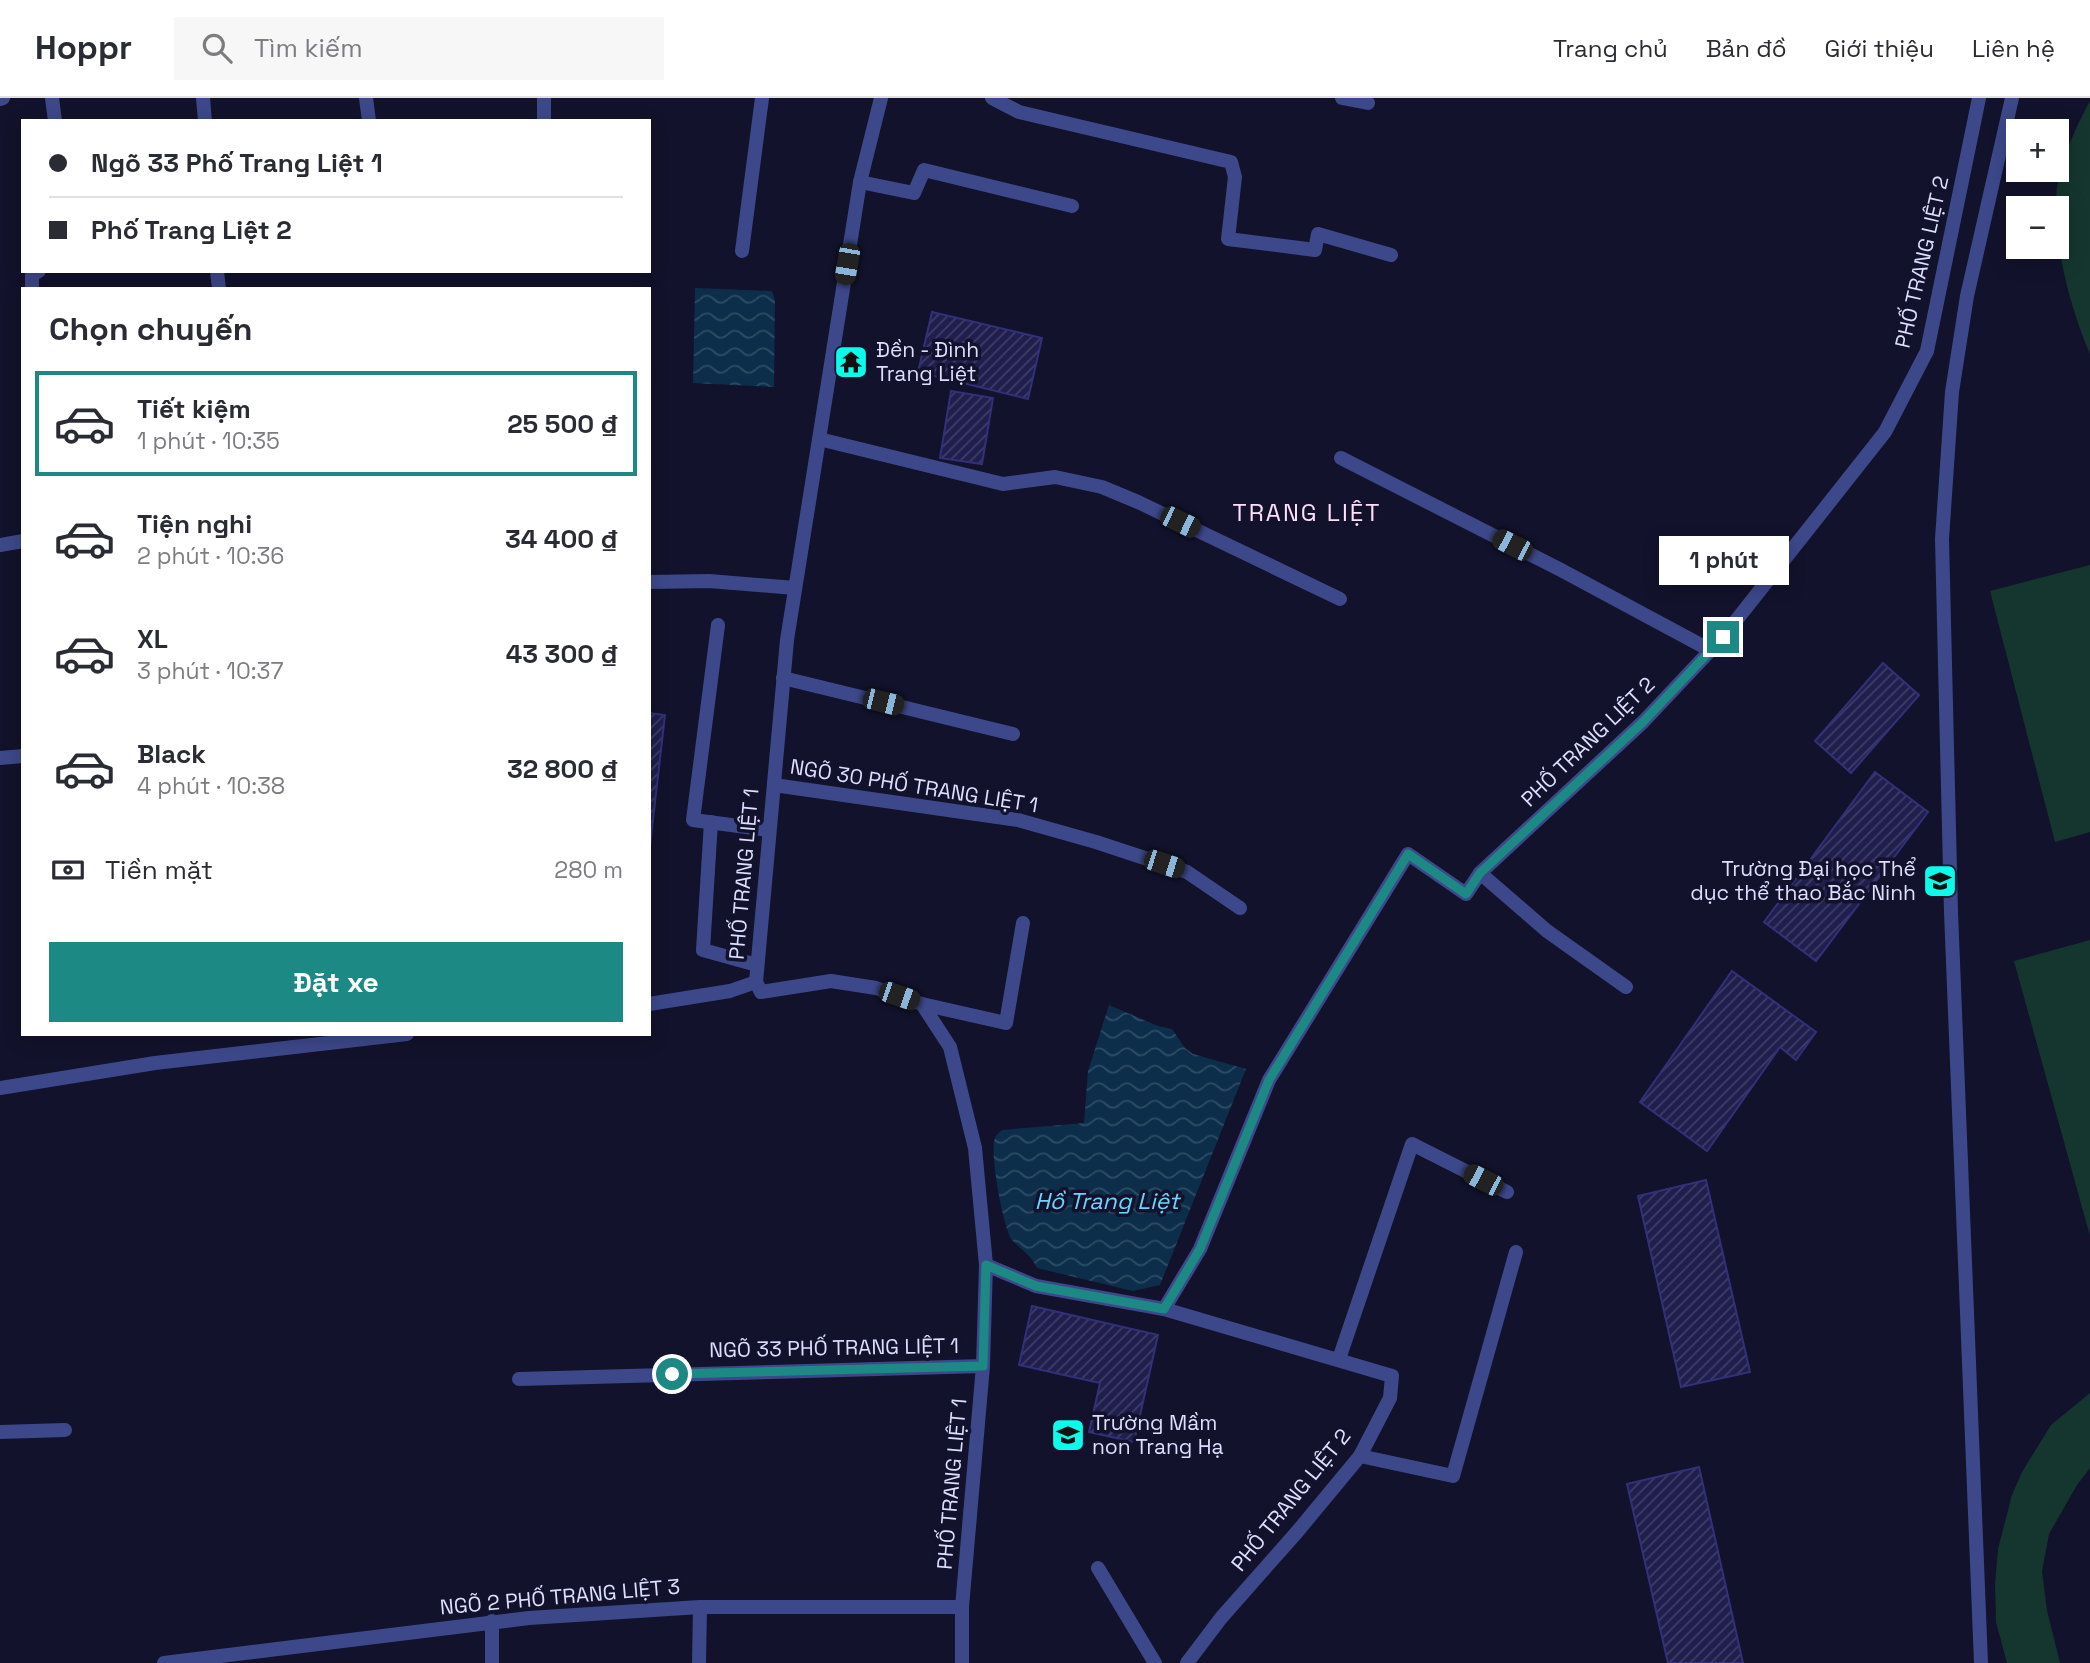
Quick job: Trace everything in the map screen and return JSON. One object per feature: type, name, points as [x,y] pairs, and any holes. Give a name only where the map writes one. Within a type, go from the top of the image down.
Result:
[{"type":"street","points":[[52,98],[55,119]]},
{"type":"street","points":[[203,98],[205,119]]},
{"type":"street","points":[[366,98],[369,119]]},
{"type":"street","points":[[544,98],[544,119]]},
{"type":"street","points":[[742,251],[762,98]]},
{"type":"street","name":"PHỐ TRANG LIỆT 1","points":[[881,98],[860,182],[795,588],[783,678],[755,982],[761,992],[831,981],[876,988],[922,1003],[950,1047],[975,1147],[986,1265],[983,1366],[962,1607],[962,1663]]},
{"type":"street","points":[[992,98],[1019,112],[1231,162],[1235,177],[1228,239],[1315,250],[1318,234],[1391,255]]},
{"type":"street","points":[[1342,98],[1368,103]]},
{"type":"street","name":"PHỐ TRANG LIỆT 2","points":[[1164,1309],[1200,1249],[1269,1080],[1408,854],[1466,894],[1480,873],[1643,722],[1710,650],[1781,566],[1885,432],[1927,351],[1979,98]]},
{"type":"street","points":[[1980,1663],[1951,912],[1942,539],[1952,391],[1966,296],[2012,98]]},
{"type":"street","points":[[860,182],[914,193],[924,170],[1072,206]]},
{"type":"street","points":[[819,439],[1003,484],[1055,477],[1102,487],[1340,599]]},
{"type":"street","points":[[1341,458],[1561,570],[1710,650]]},
{"type":"street","points":[[0,545],[21,541]]},
{"type":"street","points":[[651,582],[709,581],[795,588]]},
{"type":"street","points":[[718,625],[693,820],[769,830]]},
{"type":"street","points":[[783,678],[1013,734]]},
{"type":"street","points":[[0,758],[21,756]]},
{"type":"street","name":"NGÕ 30 PHỐ TRANG LIỆT 1","points":[[774,785],[1018,820],[1187,872],[1240,908]]},
{"type":"street","points":[[711,822],[703,950],[757,965]]},
{"type":"street","points":[[1480,873],[1547,931],[1626,987]]},
{"type":"street","points":[[922,1003],[1006,1023],[1023,923]]},
{"type":"street","points":[[651,1004],[730,991],[755,982]]},
{"type":"street","points":[[0,1088],[155,1063],[390,1036]]},
{"type":"street","points":[[1339,1359],[1412,1144],[1507,1192]]},
{"type":"street","points":[[1360,1457],[1452,1476],[1516,1252]]},
{"type":"street","name":"PHỐ TRANG LIỆT 2","points":[[986,1265],[1036,1286],[1164,1309],[1392,1376],[1390,1398],[1360,1457],[1221,1618],[1187,1663]]},
{"type":"street","name":"NGÕ 33 PHỐ TRANG LIỆT 1","points":[[519,1379],[983,1366]]},
{"type":"street","points":[[0,1432],[65,1430]]},
{"type":"street","points":[[1098,1568],[1155,1663]]},
{"type":"street","points":[[699,1663],[700,1607]]},
{"type":"street","name":"NGÕ 2 PHỐ TRANG LIỆT 3","points":[[164,1663],[492,1621],[700,1607],[962,1607]]},
{"type":"street","points":[[492,1621],[492,1663]]},
{"type":"green space","points":[[2090,101],[2090,354],[2075,315],[2061,259],[2069,259],[2069,196],[2056,196],[2058,182],[2069,182],[2069,147]]},
{"type":"green space","points":[[2090,565],[2090,832],[2055,842],[1990,591]]},
{"type":"green space","points":[[2090,940],[2090,1236],[2014,961]]},
{"type":"green space","points":[[2090,1393],[2090,1468],[2049,1534],[2042,1571],[2047,1611],[2060,1663],[2007,1663],[1996,1622],[1995,1585],[1998,1549],[2012,1495],[2022,1472],[2051,1425]]},
{"type":"water","points":[[695,288],[772,291],[775,300],[774,387],[693,383]]},
{"type":"water","name":"Hồ Trang Liệt","points":[[1109,1005],[1158,1026],[1172,1029],[1185,1048],[1193,1054],[1246,1069],[1160,1285],[1133,1291],[1037,1268],[1008,1233],[995,1173],[995,1138],[1002,1130],[1084,1123],[1088,1071]]},
{"type":"building","points":[[932,312],[1042,338],[1028,399],[918,372]]},
{"type":"building","points":[[951,391],[993,398],[982,464],[940,458]]},
{"type":"building","points":[[1883,663],[1919,695],[1851,773],[1815,741]]},
{"type":"building","points":[[651,713],[665,715],[651,838]]},
{"type":"building","points":[[1875,772],[1928,812],[1816,961],[1764,922]]},
{"type":"building","points":[[1732,971],[1816,1032],[1796,1060],[1780,1047],[1707,1151],[1640,1102]]},
{"type":"building","points":[[1706,1180],[1750,1372],[1681,1387],[1638,1196]]},
{"type":"building","points":[[1032,1306],[1158,1335],[1134,1442],[1089,1432],[1100,1383],[1019,1365]]},
{"type":"building","points":[[1699,1467],[1743,1663],[1668,1663],[1627,1484]]},
{"type":"place","name":"Đền - Đình Trang Liệt","points":[[851,362]]},
{"type":"place","name":"Trường Đại học Thể dục thể thao Bắc Ninh","points":[[1940,881]]},
{"type":"place","name":"Trường Mầm non Trang Hạ","points":[[1068,1435]]},
{"type":"district","name":"TRANG LIỆT","points":[[1307,513]]},
{"type":"route","points":[[672,1374],[983,1366],[986,1265],[1036,1286],[1164,1309],[1200,1249],[1269,1080],[1408,854],[1466,894],[1480,873],[1643,722],[1723,637]]}]
